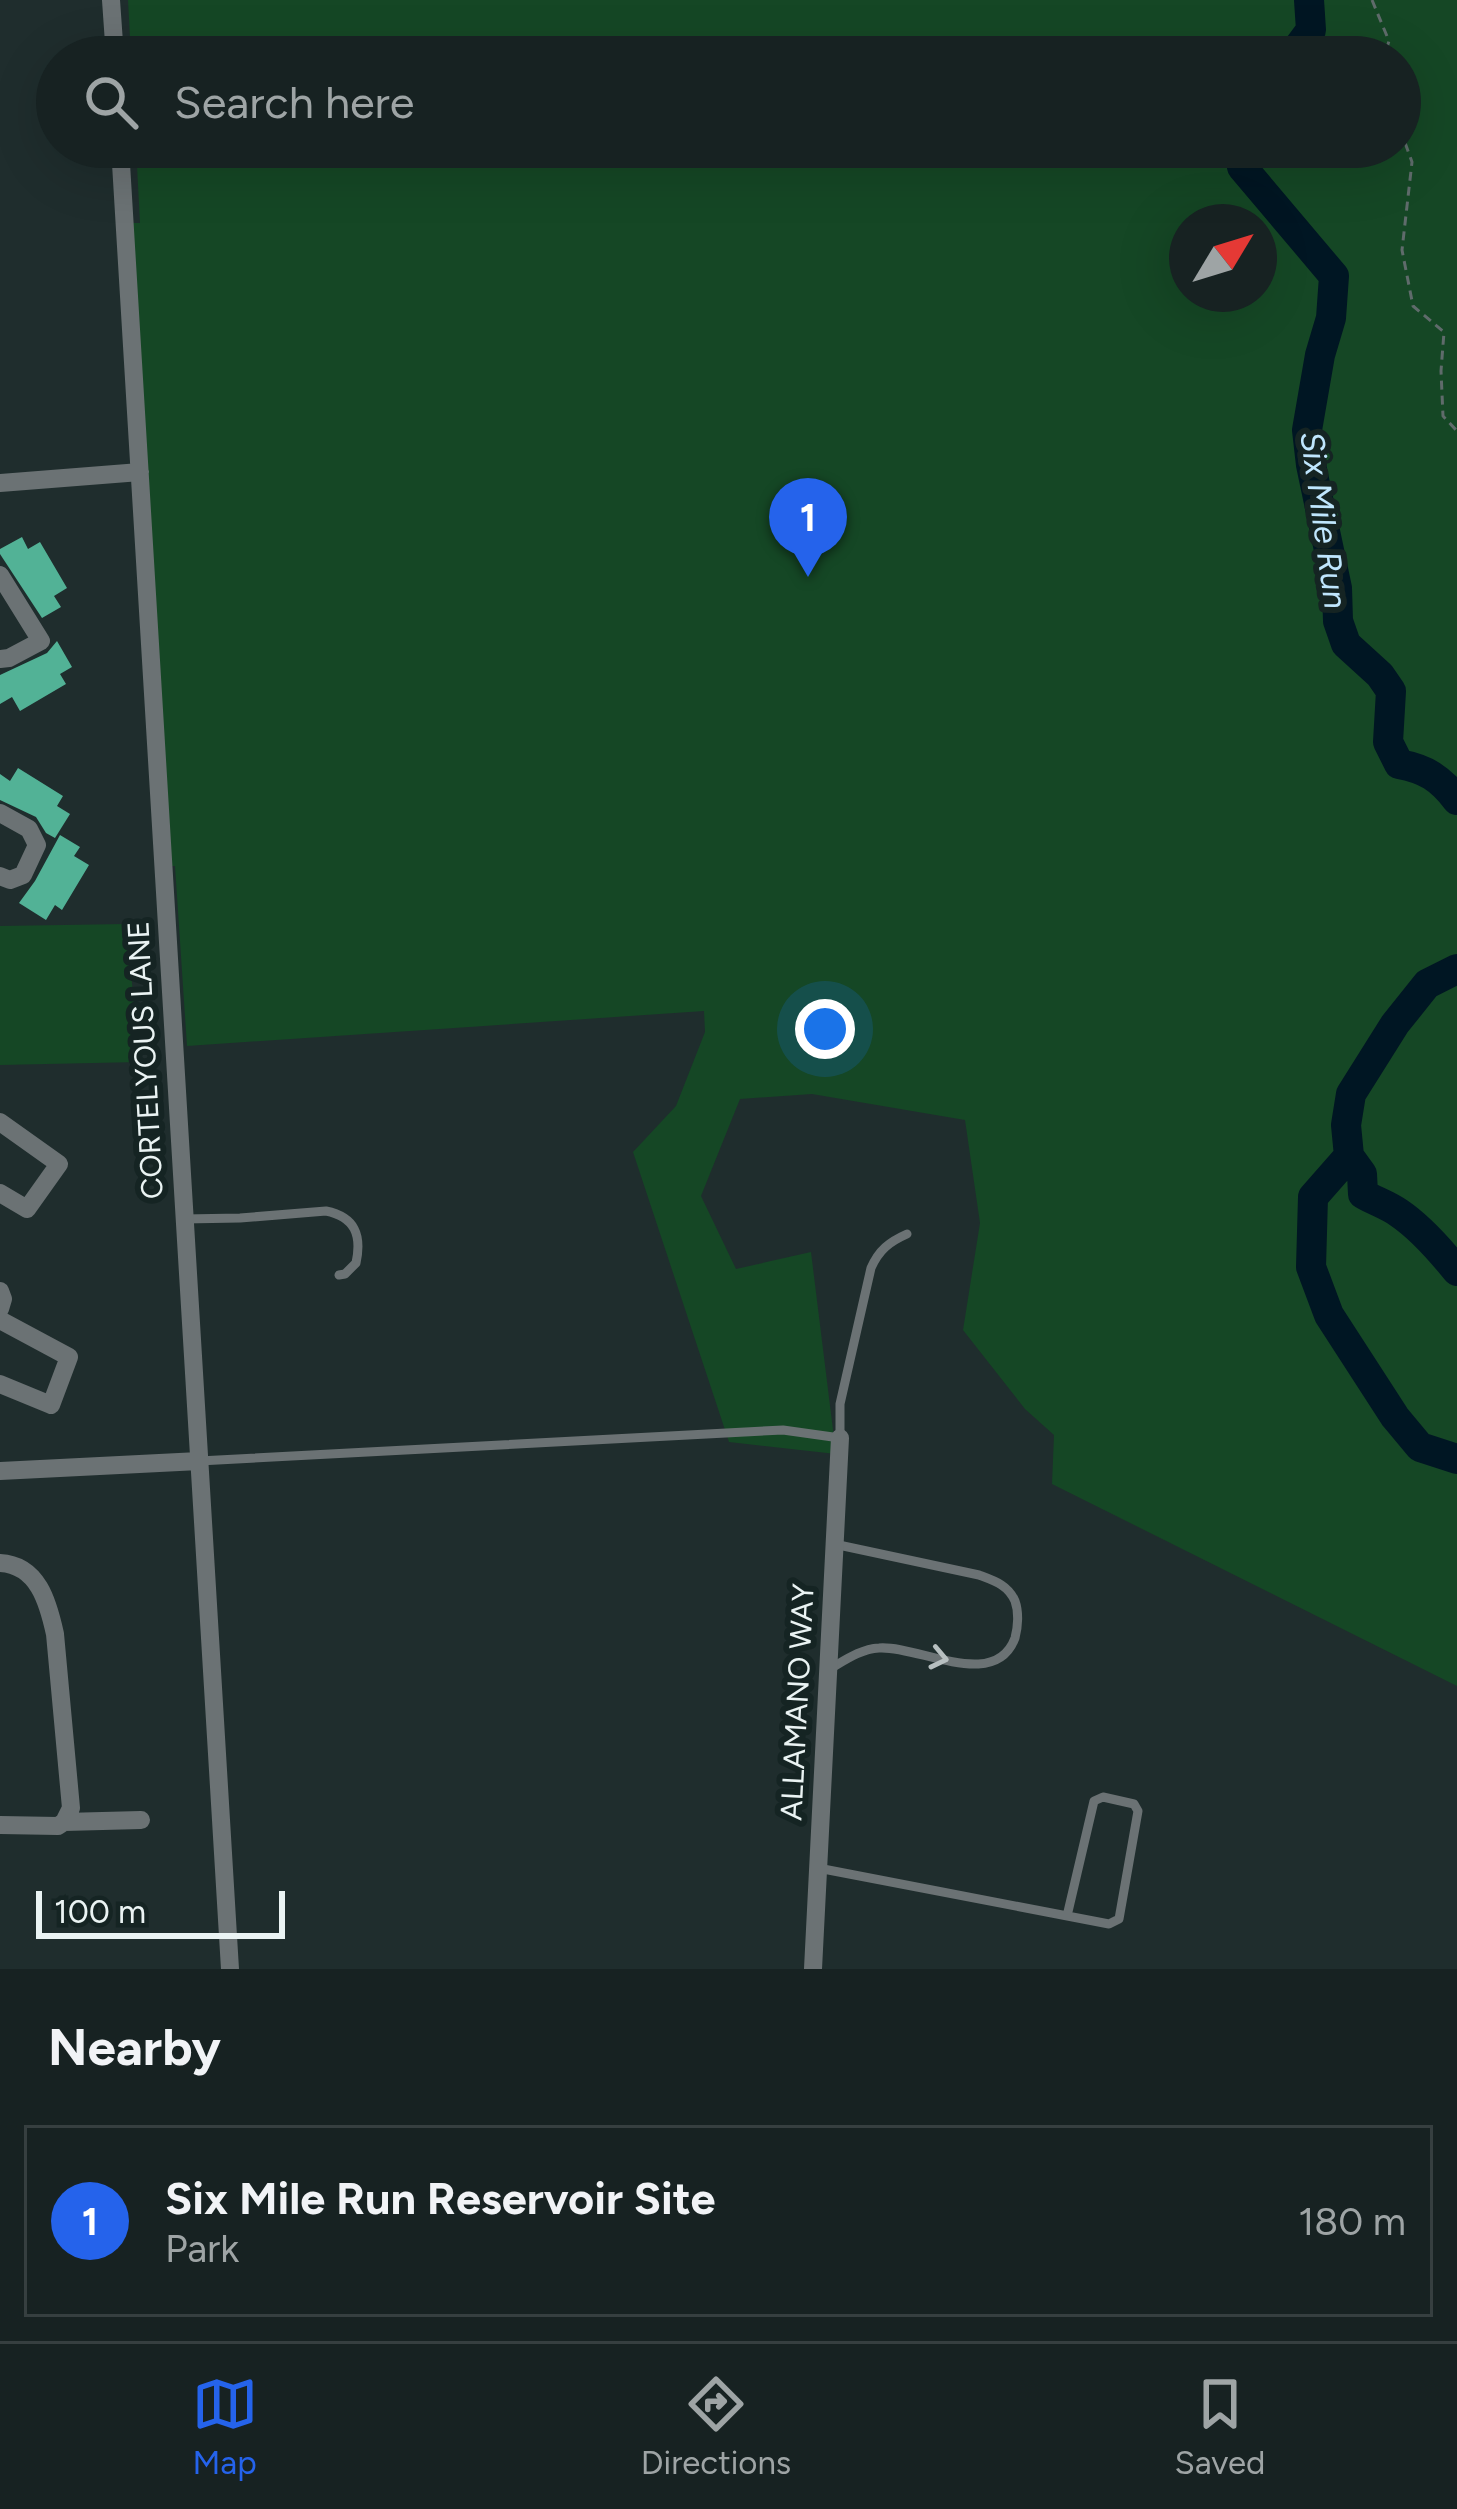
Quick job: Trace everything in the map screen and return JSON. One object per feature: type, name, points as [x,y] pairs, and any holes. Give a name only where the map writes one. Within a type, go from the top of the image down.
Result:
[{"type":"street","points":[[111,0],[114,36]]},
{"type":"street","name":"CORTELYOUS LANE","points":[[121,168],[230,1969]]},
{"type":"street","points":[[0,483],[140,472]]},
{"type":"street","points":[[0,575],[41,640],[0,659]]},
{"type":"street","points":[[0,813],[29,829],[37,845],[23,875],[10,880],[0,875]]},
{"type":"street","points":[[0,1121],[59,1164],[27,1209],[0,1193]]},
{"type":"street","points":[[0,1291],[0,1309]]},
{"type":"street","points":[[0,1320],[69,1357],[51,1406],[0,1384]]},
{"type":"street","name":"ALLAMANO WAY","points":[[813,1969],[840,1438]]},
{"type":"street","points":[[0,1471],[199,1462]]},
{"type":"street","points":[[0,1563],[26,1570],[50,1608],[71,1808],[58,1826],[0,1825]]},
{"type":"street","points":[[64,1822],[141,1820]]},
{"type":"lane","points":[[184,1219],[337,1213],[356,1227],[358,1238],[356,1263],[339,1275]]},
{"type":"lane","points":[[199,1462],[782,1430],[840,1438],[840,1404],[871,1268],[889,1243],[907,1234]]},
{"type":"lane","points":[[828,1670],[857,1653],[883,1648],[974,1665],[991,1663],[1014,1641],[1017,1626],[1015,1599],[1002,1583],[834,1544]]},
{"type":"lane","points":[[818,1868],[1067,1916],[1109,1924],[1119,1919],[1138,1811],[1133,1804],[1102,1797],[1094,1801],[1067,1916]]},
{"type":"path","points":[[1372,0],[1387,36]]},
{"type":"path","points":[[1411,168],[1402,250],[1413,306],[1444,332],[1444,416],[1457,431]]},
{"type":"green space","points":[[128,0],[1457,0],[1457,1686],[1052,1484],[1054,1435],[1025,1409],[963,1330],[980,1223],[965,1120],[812,1094],[740,1099],[701,1196],[736,1269],[811,1252],[836,1454],[729,1442],[633,1152],[676,1106],[705,1032],[704,1011],[187,1046],[175,866],[166,866],[127,223],[140,223],[137,168],[1421,168],[1421,36],[130,36]]},
{"type":"green space","points":[[126,924],[140,1062],[0,1065],[0,926]]},
{"type":"building","points":[[22,537],[28,549],[40,542],[67,588],[54,596],[61,607],[42,618],[0,554],[0,549]]},
{"type":"building","points":[[57,641],[72,667],[60,674],[66,684],[20,711],[12,697],[0,704],[0,675],[47,653]]},
{"type":"building","points":[[18,768],[63,796],[57,806],[70,814],[55,838],[36,817],[0,800],[0,774],[10,781]]},
{"type":"building","points":[[60,835],[80,847],[74,856],[89,865],[62,910],[55,905],[46,920],[19,903]]},
{"type":"waterway","name":"Six Mile Run","points":[[1307,36],[1311,30],[1309,0]]},
{"type":"waterway","name":"Six Mile Run","points":[[1243,168],[1334,276],[1331,318],[1307,430],[1337,588],[1338,621],[1346,644],[1391,691],[1388,742],[1399,764],[1432,776],[1457,800]]},
{"type":"waterway","name":"Six Mile Run","points":[[1457,969],[1427,984],[1395,1024],[1351,1094],[1346,1125],[1349,1156],[1362,1174],[1363,1194],[1407,1219],[1457,1271]]},
{"type":"waterway","name":"Six Mile Run","points":[[1349,1156],[1313,1197],[1311,1267],[1329,1315],[1395,1417],[1420,1447],[1457,1459]]},
{"type":"place","name":"Six Mile Run Reservoir Site","points":[[808,577]]}]
